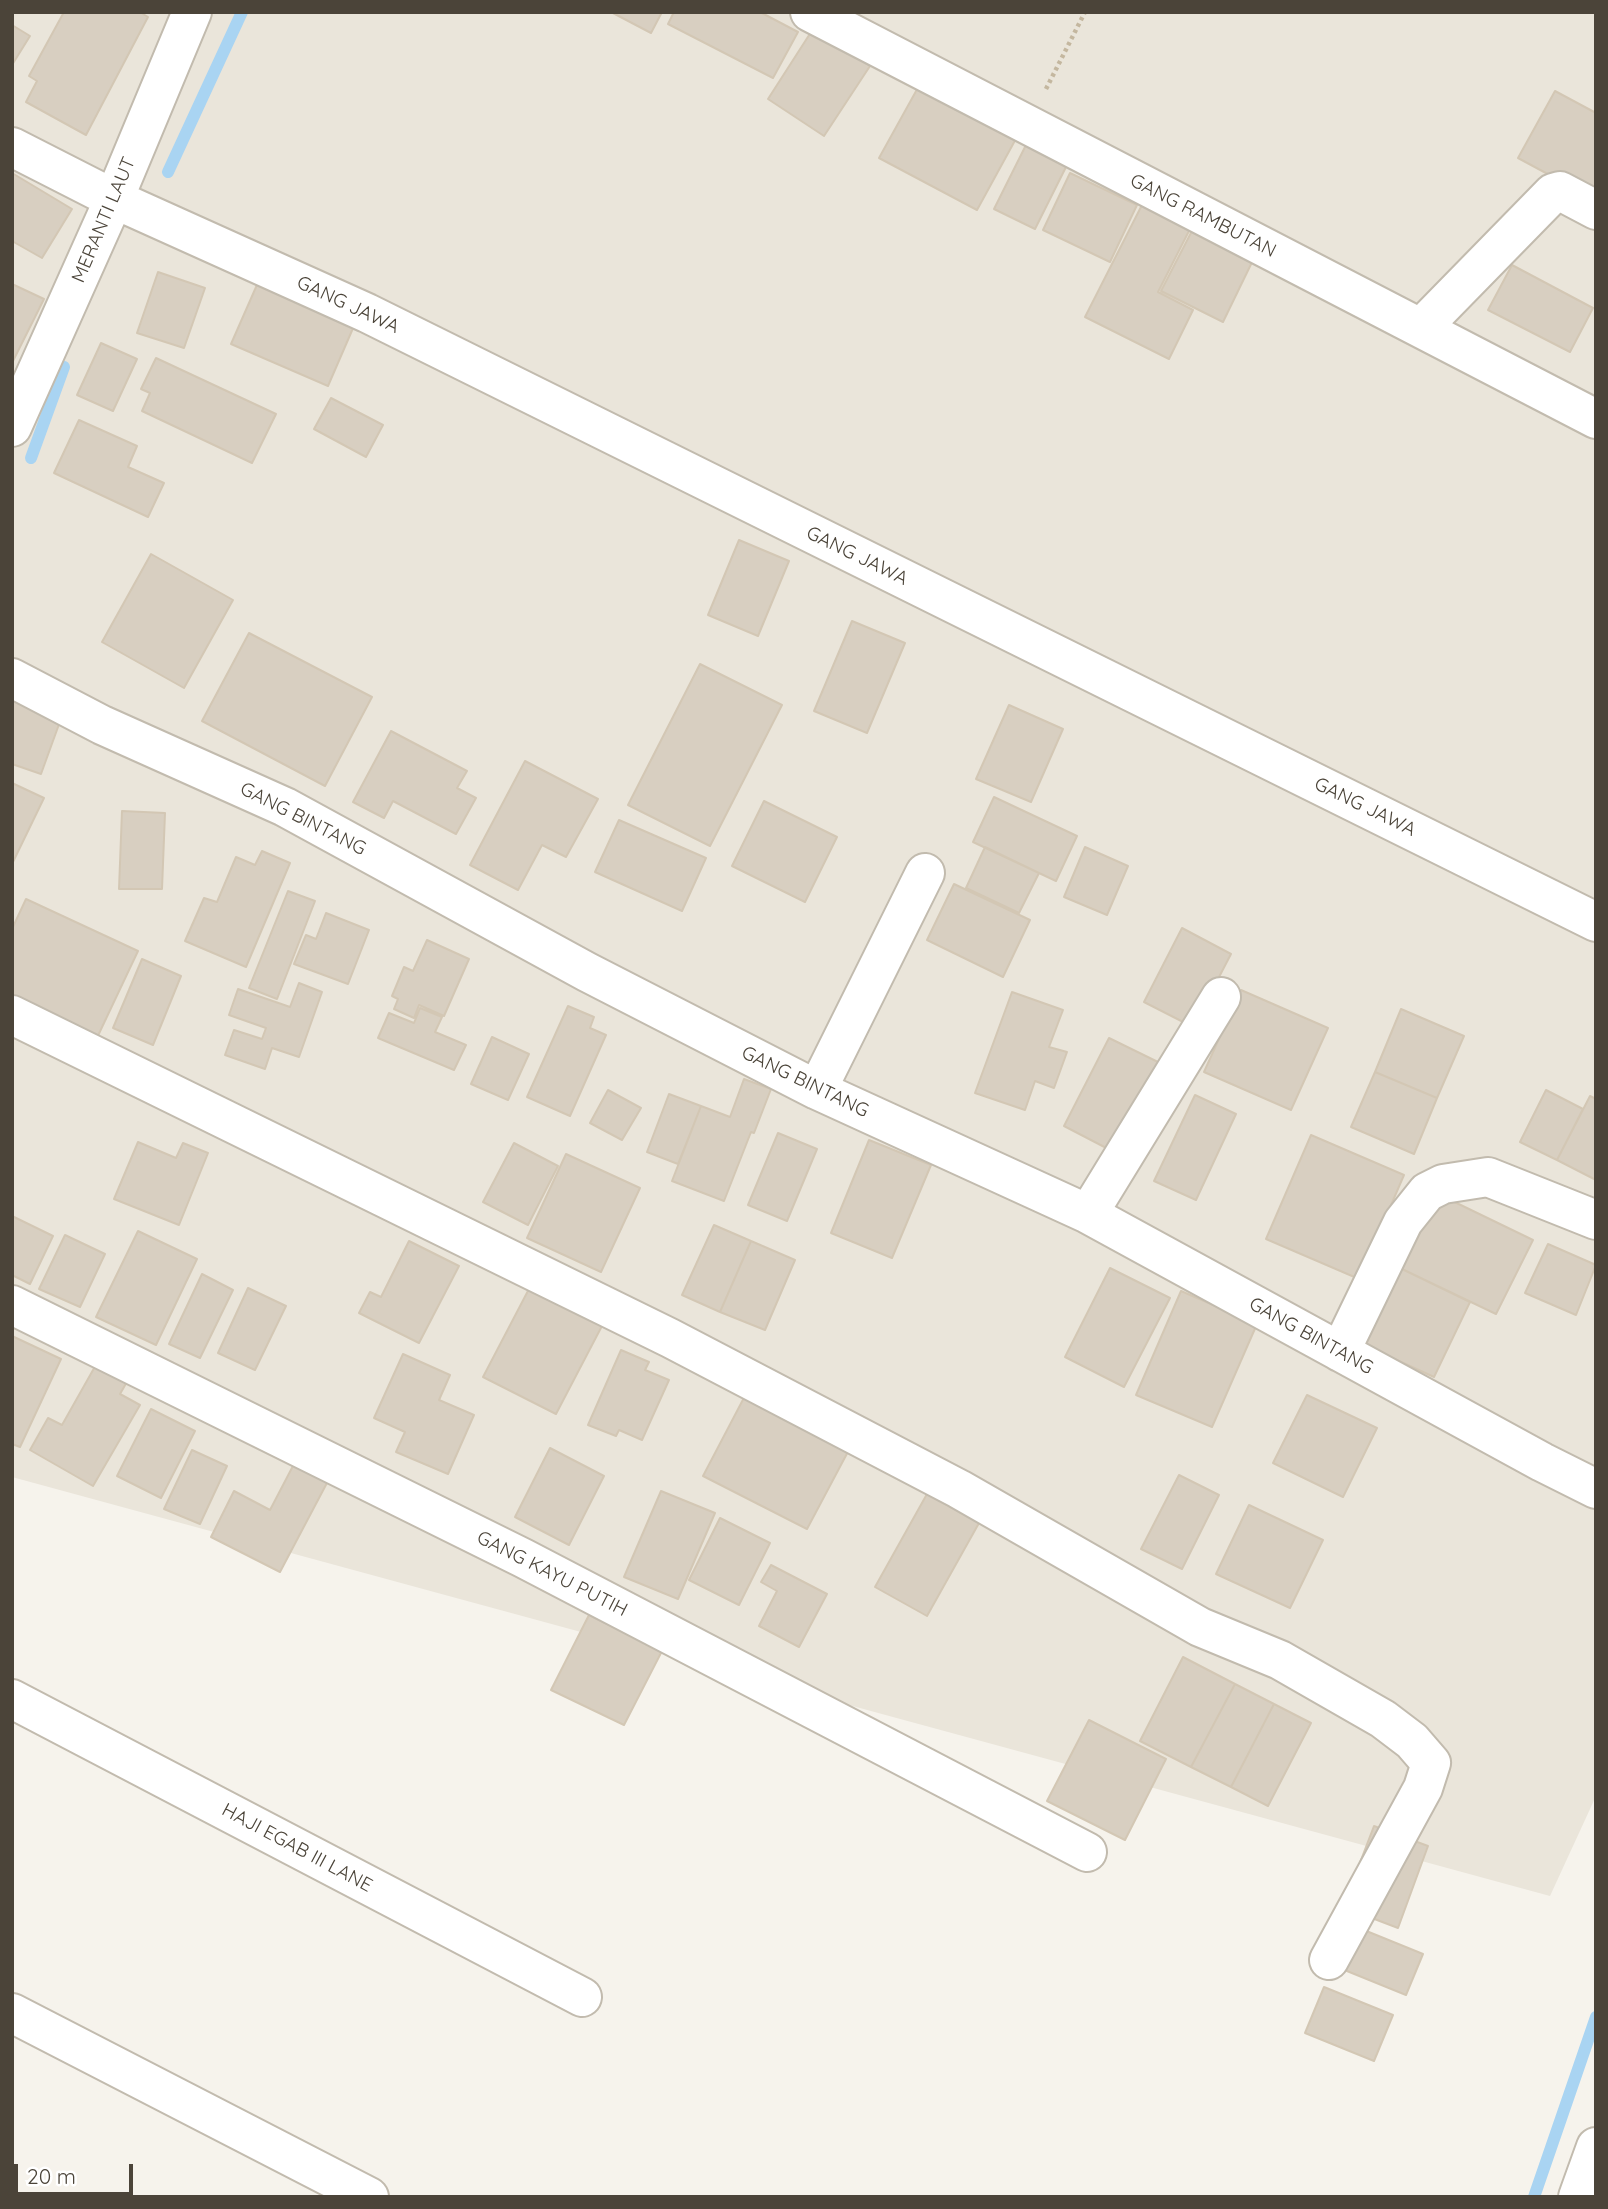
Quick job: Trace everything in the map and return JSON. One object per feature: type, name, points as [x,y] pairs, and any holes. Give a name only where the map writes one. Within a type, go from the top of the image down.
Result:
[{"type":"street","name":"MERANTI LAUT","points":[[14,419],[114,199],[192,12]]},
{"type":"street","name":"GANG RAMBUTAN","points":[[810,12],[1596,419]]},
{"type":"street","name":"GANG JAWA","points":[[12,147],[114,199],[367,313],[1596,922]]},
{"type":"street","points":[[1421,328],[1545,198],[1560,191],[1596,210]]},
{"type":"street","name":"GANG BINTANG","points":[[12,678],[103,725],[285,807],[587,972],[817,1090],[1088,1214],[1596,1489]]},
{"type":"street","points":[[817,1090],[925,873]]},
{"type":"street","points":[[1088,1214],[1221,997]]},
{"type":"street","points":[[12,1015],[670,1338],[959,1489],[1200,1627],[1280,1660],[1383,1719],[1412,1741],[1431,1763],[1423,1788],[1329,1960]]},
{"type":"street","points":[[1340,1352],[1403,1222],[1427,1192],[1443,1184],[1488,1177],[1596,1220]]},
{"type":"street","name":"GANG KAYU PUTIH","points":[[12,1305],[523,1558],[1087,1852]]},
{"type":"street","name":"HAJI EGAB III LANE","points":[[12,1699],[582,1997]]},
{"type":"street","points":[[12,2013],[369,2197]]},
{"type":"street","points":[[1578,2197],[1596,2147]]},
{"type":"path","points":[[1027,126],[1085,12]]},
{"type":"shaded area","points":[[12,12],[1596,12],[1596,1796],[1550,1896],[12,1477]]},
{"type":"building","points":[[64,12],[140,12],[148,17],[86,135],[26,102],[37,81],[29,76]]},
{"type":"building","points":[[611,12],[662,12],[651,33]]},
{"type":"building","points":[[674,12],[760,12],[798,32],[773,78],[668,24]]},
{"type":"building","points":[[12,25],[30,36],[12,65]]},
{"type":"building","points":[[813,29],[870,66],[824,136],[768,99]]},
{"type":"building","points":[[920,84],[1018,135],[977,210],[879,158]]},
{"type":"building","points":[[1555,91],[1596,113],[1596,200],[1518,158]]},
{"type":"building","points":[[1026,145],[1067,165],[1035,229],[994,209]]},
{"type":"building","points":[[12,173],[72,209],[42,258],[12,241]]},
{"type":"building","points":[[1070,173],[1137,205],[1110,262],[1043,230]]},
{"type":"building","points":[[1144,201],[1192,225],[1158,292],[1193,310],[1169,359],[1085,317]]},
{"type":"building","points":[[1195,225],[1255,256],[1223,322],[1161,291]]},
{"type":"building","points":[[1512,265],[1593,308],[1570,352],[1488,310]]},
{"type":"building","points":[[158,272],[205,288],[184,348],[137,333]]},
{"type":"building","points":[[260,278],[357,319],[328,386],[231,344]]},
{"type":"building","points":[[12,284],[44,299],[12,363]]},
{"type":"building","points":[[101,343],[137,359],[113,411],[77,395]]},
{"type":"building","points":[[156,358],[276,414],[252,463],[142,411],[150,393],[141,389]]},
{"type":"building","points":[[331,398],[383,425],[366,457],[314,429]]},
{"type":"building","points":[[79,420],[137,446],[128,467],[164,483],[148,517],[54,473]]},
{"type":"building","points":[[739,540],[789,561],[758,636],[708,615]]},
{"type":"building","points":[[151,554],[233,600],[184,688],[102,642]]},
{"type":"building","points":[[852,621],[905,643],[867,733],[814,711]]},
{"type":"building","points":[[249,633],[372,697],[325,786],[202,721]]},
{"type":"building","points":[[700,664],[782,705],[710,846],[628,805]]},
{"type":"building","points":[[12,698],[62,716],[41,774],[12,764]]},
{"type":"building","points":[[1009,705],[1063,729],[1031,802],[976,779]]},
{"type":"building","points":[[391,731],[467,771],[457,788],[476,798],[456,834],[393,801],[384,818],[353,802]]},
{"type":"building","points":[[525,761],[598,799],[566,857],[542,845],[518,890],[470,865]]},
{"type":"building","points":[[12,783],[44,798],[12,864]]},
{"type":"building","points":[[994,797],[1077,836],[1056,881],[973,842]]},
{"type":"building","points":[[764,801],[837,837],[805,902],[732,866]]},
{"type":"building","points":[[122,811],[165,813],[162,889],[119,889]]},
{"type":"building","points":[[619,820],[706,858],[682,911],[595,872]]},
{"type":"building","points":[[985,847],[1039,873],[1019,913],[966,888]]},
{"type":"building","points":[[1085,847],[1128,866],[1107,915],[1064,897]]},
{"type":"building","points":[[262,851],[290,863],[246,967],[185,941],[204,898],[217,902],[236,857],[255,865]]},
{"type":"building","points":[[954,884],[1030,920],[1003,977],[927,940]]},
{"type":"building","points":[[288,891],[315,901],[277,999],[249,988]]},
{"type":"building","points":[[26,899],[138,951],[95,1042],[12,1004],[12,929]]},
{"type":"building","points":[[326,913],[369,930],[348,984],[294,964],[306,935],[316,939]]},
{"type":"building","points":[[1182,928],[1231,954],[1193,1027],[1144,1002]]},
{"type":"building","points":[[427,940],[469,959],[444,1016],[419,1005],[414,1018],[394,1009],[398,999],[392,996],[404,967],[413,971]]},
{"type":"building","points":[[142,959],[181,976],[153,1045],[113,1028]]},
{"type":"building","points":[[299,983],[322,992],[299,1057],[272,1048],[265,1069],[225,1055],[234,1030],[262,1039],[266,1028],[229,1015],[238,989],[290,1007]]},
{"type":"building","points":[[1241,990],[1328,1028],[1291,1110],[1204,1072]]},
{"type":"building","points":[[1012,992],[1063,1010],[1049,1047],[1067,1052],[1054,1088],[1035,1081],[1025,1110],[975,1093]]},
{"type":"building","points":[[568,1006],[594,1017],[590,1028],[606,1035],[570,1116],[527,1097]]},
{"type":"building","points":[[420,1008],[442,1017],[435,1032],[466,1045],[454,1070],[378,1038],[389,1013],[414,1023]]},
{"type":"building","points":[[1401,1009],[1464,1036],[1437,1098],[1375,1072]]},
{"type":"building","points":[[492,1037],[529,1054],[508,1100],[471,1084]]},
{"type":"building","points":[[1109,1038],[1160,1063],[1114,1152],[1064,1126]]},
{"type":"building","points":[[1375,1072],[1437,1098],[1414,1154],[1351,1127]]},
{"type":"building","points":[[744,1079],[771,1089],[724,1201],[672,1181],[701,1106],[730,1117]]},
{"type":"building","points":[[608,1090],[641,1108],[622,1140],[590,1123]]},
{"type":"building","points":[[1546,1090],[1583,1109],[1557,1160],[1520,1142]]},
{"type":"building","points":[[669,1094],[701,1106],[678,1164],[647,1152]]},
{"type":"building","points":[[1195,1095],[1236,1114],[1196,1200],[1154,1181]]},
{"type":"building","points":[[1590,1096],[1596,1099],[1596,1180],[1557,1160]]},
{"type":"building","points":[[778,1133],[817,1149],[787,1221],[748,1205]]},
{"type":"building","points":[[1311,1135],[1404,1175],[1359,1279],[1266,1239]]},
{"type":"building","points":[[869,1140],[931,1165],[892,1258],[831,1233]]},
{"type":"building","points":[[138,1142],[176,1158],[183,1143],[208,1153],[179,1225],[114,1199]]},
{"type":"building","points":[[514,1143],[558,1166],[528,1225],[483,1202]]},
{"type":"building","points":[[566,1154],[640,1188],[601,1272],[527,1238]]},
{"type":"building","points":[[1438,1194],[1533,1240],[1496,1314],[1402,1269]]},
{"type":"building","points":[[12,1216],[53,1236],[30,1284],[12,1275]]},
{"type":"building","points":[[714,1225],[751,1241],[720,1312],[682,1295]]},
{"type":"building","points":[[138,1231],[197,1259],[156,1345],[96,1317]]},
{"type":"building","points":[[65,1235],[105,1254],[80,1307],[39,1289]]},
{"type":"building","points":[[409,1241],[459,1266],[419,1343],[359,1313],[370,1292],[381,1297]]},
{"type":"building","points":[[751,1241],[795,1260],[765,1330],[720,1312]]},
{"type":"building","points":[[1548,1244],[1596,1265],[1576,1315],[1525,1293]]},
{"type":"building","points":[[1110,1268],[1170,1298],[1124,1387],[1065,1357]]},
{"type":"building","points":[[1402,1269],[1470,1302],[1434,1377],[1364,1345]]},
{"type":"building","points":[[202,1274],[233,1290],[200,1358],[169,1344]]},
{"type":"building","points":[[530,1287],[603,1324],[556,1414],[483,1377]]},
{"type":"building","points":[[248,1288],[286,1306],[255,1370],[218,1353]]},
{"type":"building","points":[[1181,1291],[1257,1324],[1212,1427],[1136,1395]]},
{"type":"building","points":[[12,1336],[61,1359],[20,1447],[12,1444]]},
{"type":"building","points":[[621,1350],[649,1362],[645,1370],[669,1380],[642,1440],[619,1430],[616,1436],[588,1425]]},
{"type":"building","points":[[403,1354],[450,1375],[439,1400],[474,1415],[448,1474],[396,1452],[405,1432],[374,1418]]},
{"type":"building","points":[[97,1363],[128,1380],[120,1394],[140,1405],[93,1486],[30,1450],[48,1418],[62,1425]]},
{"type":"building","points":[[747,1392],[851,1446],[807,1529],[703,1476]]},
{"type":"building","points":[[1307,1395],[1377,1428],[1343,1497],[1273,1463]]},
{"type":"building","points":[[151,1409],[195,1431],[161,1498],[117,1476]]},
{"type":"building","points":[[550,1448],[604,1476],[569,1545],[515,1517]]},
{"type":"building","points":[[192,1450],[227,1466],[200,1524],[164,1509]]},
{"type":"building","points":[[294,1464],[328,1481],[280,1572],[211,1537],[234,1491],[270,1510]]},
{"type":"building","points":[[1179,1475],[1219,1495],[1182,1569],[1141,1549]]},
{"type":"building","points":[[661,1491],[715,1513],[678,1599],[624,1577]]},
{"type":"building","points":[[927,1494],[979,1523],[927,1616],[875,1587]]},
{"type":"building","points":[[1249,1505],[1323,1540],[1290,1608],[1216,1574]]},
{"type":"building","points":[[720,1518],[770,1543],[739,1605],[689,1580]]},
{"type":"building","points":[[771,1565],[827,1594],[799,1647],[759,1626],[777,1591],[761,1582]]},
{"type":"building","points":[[589,1615],[662,1651],[624,1725],[551,1690]]},
{"type":"building","points":[[1183,1657],[1235,1684],[1191,1767],[1140,1741]]},
{"type":"building","points":[[1235,1684],[1274,1704],[1231,1787],[1191,1767]]},
{"type":"building","points":[[1274,1704],[1311,1723],[1268,1806],[1231,1787]]},
{"type":"building","points":[[1089,1720],[1166,1759],[1125,1840],[1047,1801]]},
{"type":"building","points":[[1374,1826],[1428,1846],[1398,1928],[1343,1907]]},
{"type":"building","points":[[1359,1928],[1423,1954],[1406,1995],[1342,1969]]},
{"type":"building","points":[[1324,1987],[1393,2015],[1374,2061],[1305,2033]]},
{"type":"waterway","points":[[168,172],[242,12]]},
{"type":"waterway","points":[[31,458],[64,367]]},
{"type":"waterway","points":[[1534,2197],[1596,2017]]}]
